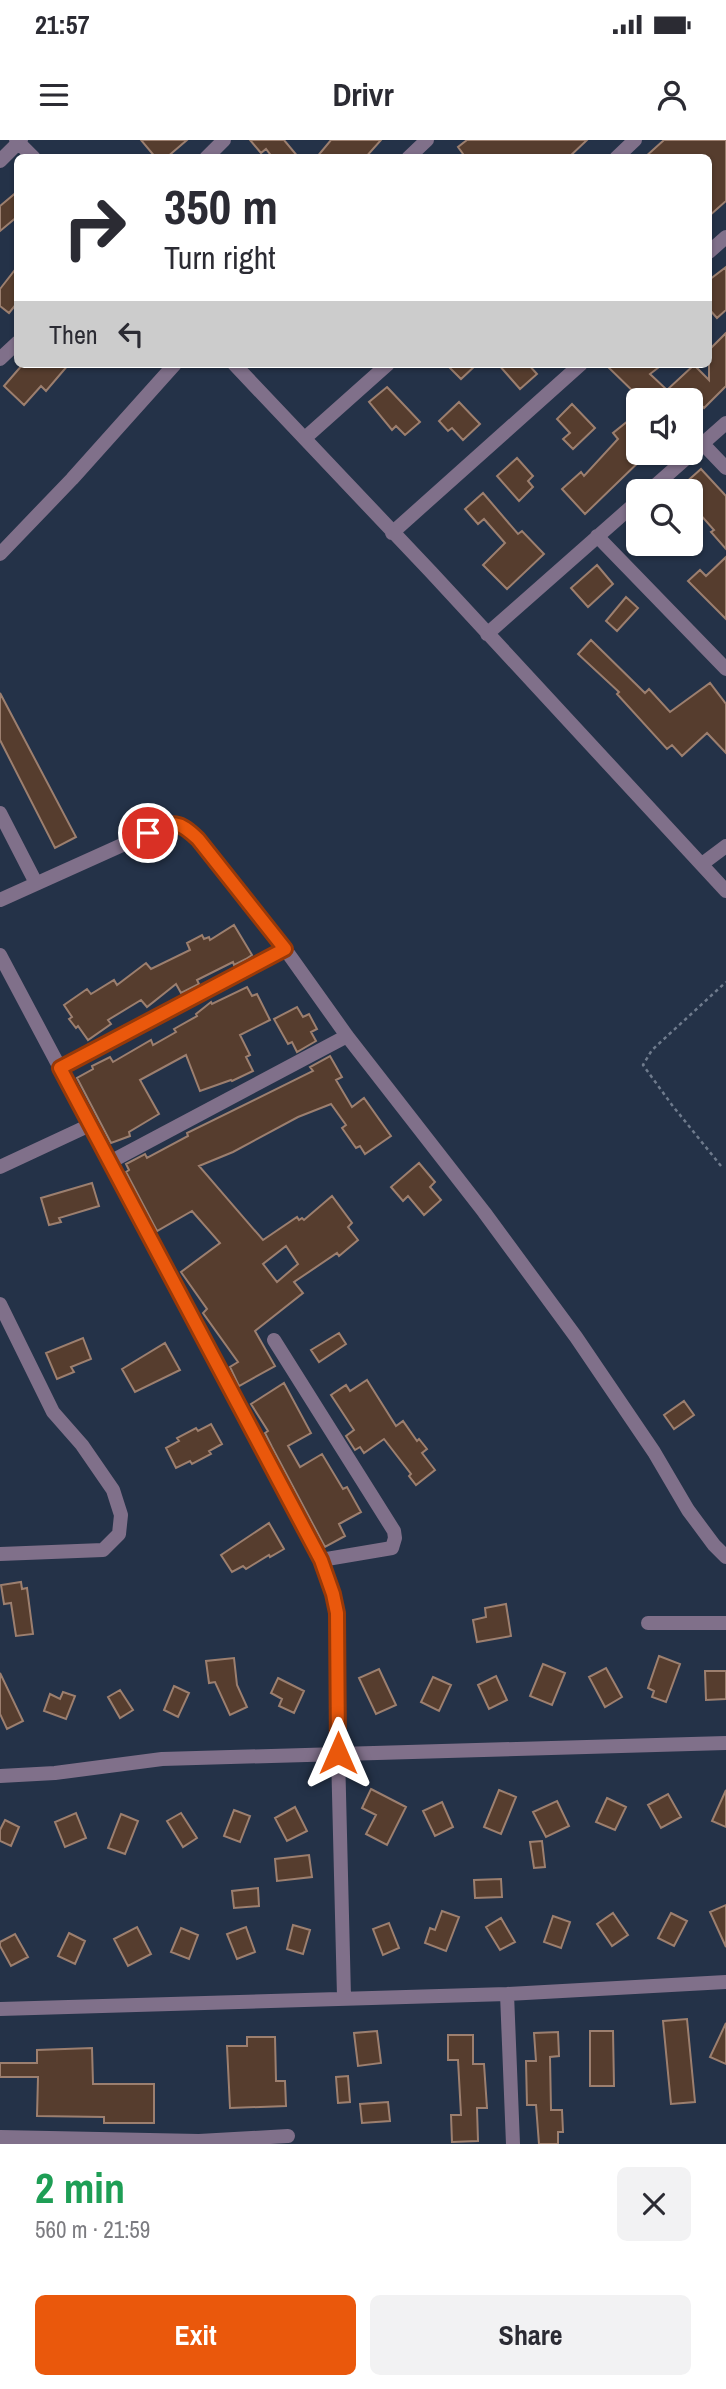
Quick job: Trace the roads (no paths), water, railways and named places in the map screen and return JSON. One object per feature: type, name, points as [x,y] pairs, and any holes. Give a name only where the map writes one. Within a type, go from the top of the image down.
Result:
[{"type":"street","points":[[210,154],[224,140]]},
{"type":"street","points":[[412,154],[427,140]]},
{"type":"street","points":[[620,154],[635,140]]},
{"type":"street","points":[[0,162],[19,141]]},
{"type":"street","points":[[712,249],[726,237]]},
{"type":"street","points":[[0,359],[14,346]]},
{"type":"street","points":[[0,554],[72,479],[171,368]]},
{"type":"street","points":[[238,368],[726,891]]},
{"type":"street","points":[[305,438],[384,368]]},
{"type":"street","points":[[392,533],[578,368]]},
{"type":"street","points":[[726,423],[703,444],[726,468]]},
{"type":"street","points":[[663,479],[679,465]]},
{"type":"street","points":[[487,634],[626,511]]},
{"type":"street","points":[[597,536],[726,669]]},
{"type":"street","points":[[0,813],[36,883]]},
{"type":"street","points":[[0,900],[171,823],[178,823],[198,839],[285,949],[347,1036],[484,1212],[576,1337],[654,1452],[688,1510],[726,1557]]},
{"type":"street","points":[[702,864],[726,846]]},
{"type":"street","points":[[60,1068],[285,949]]},
{"type":"street","points":[[0,955],[321,1560],[333,1594],[337,1613],[344,1997]]},
{"type":"street","points":[[110,1162],[347,1036]]},
{"type":"street","points":[[0,1167],[90,1125]]},
{"type":"street","points":[[0,1304],[53,1412],[82,1445],[113,1490],[121,1515],[120,1534],[103,1550],[0,1554]]},
{"type":"street","points":[[274,1340],[394,1531],[392,1548],[321,1560]]},
{"type":"street","points":[[648,1623],[726,1623]]},
{"type":"street","points":[[0,1776],[55,1773],[162,1759],[726,1743]]},
{"type":"street","points":[[0,2009],[507,1994],[726,1982]]},
{"type":"street","points":[[507,1994],[513,2144]]},
{"type":"street","points":[[0,2137],[199,2141],[288,2136]]}]
